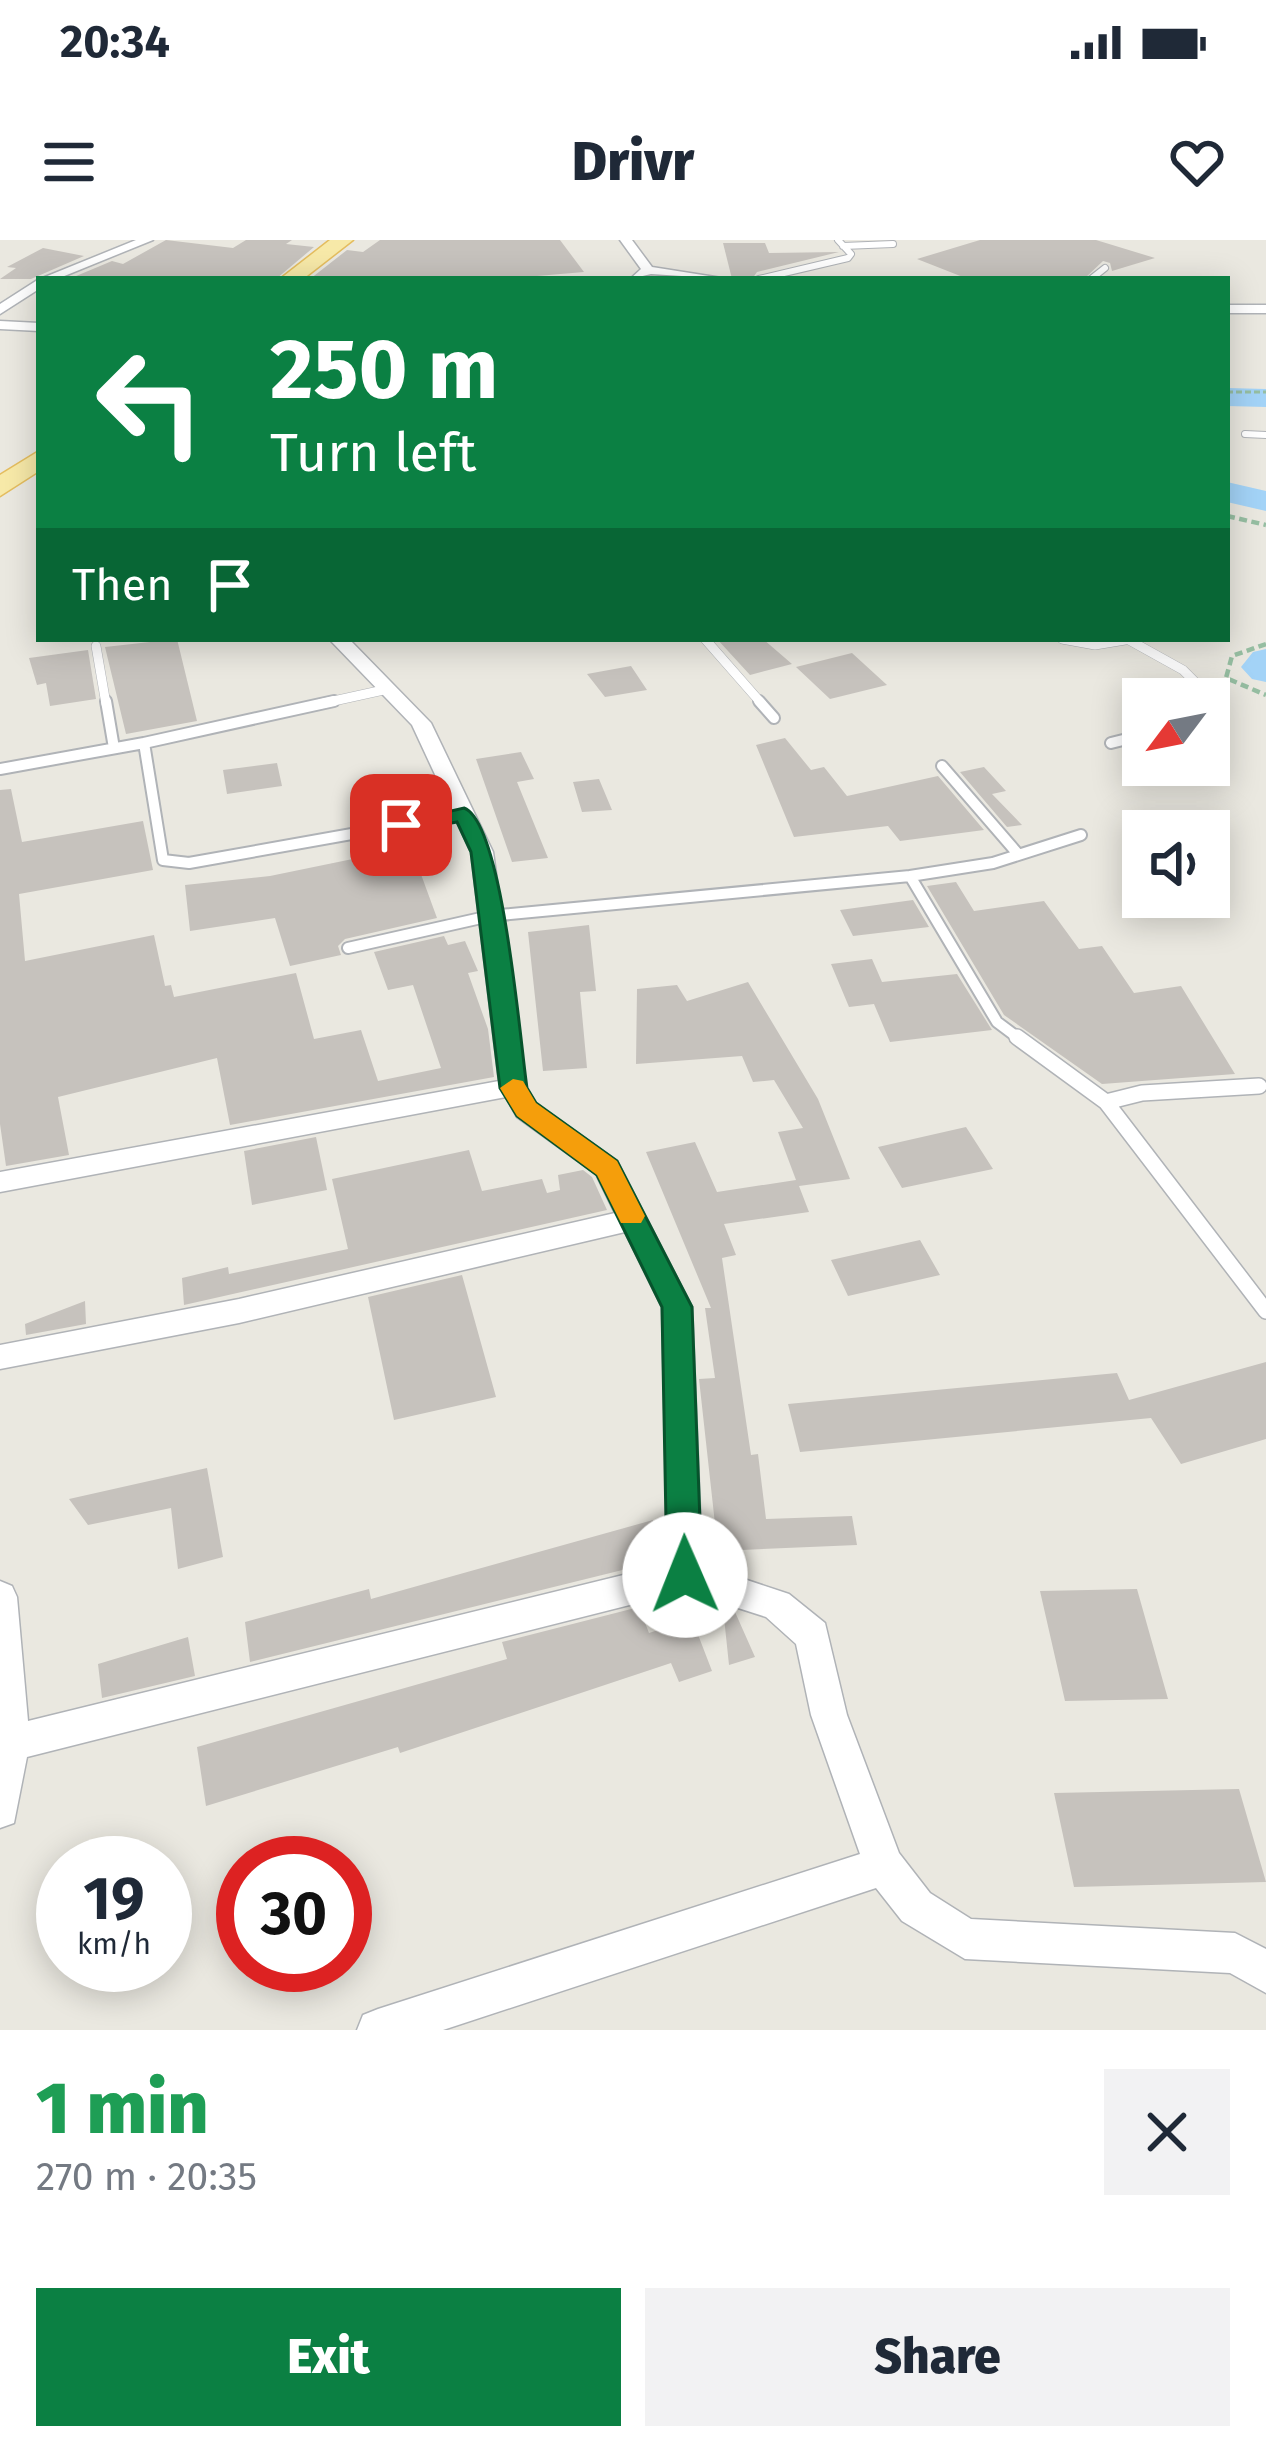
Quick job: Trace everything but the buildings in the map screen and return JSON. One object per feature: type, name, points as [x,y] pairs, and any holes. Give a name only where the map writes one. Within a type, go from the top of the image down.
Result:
[{"type":"main road","points":[[294,276],[343,240]]},
{"type":"main road","points":[[0,488],[36,461]]},
{"type":"street","points":[[55,276],[147,240]]},
{"type":"street","points":[[629,240],[642,275]]},
{"type":"street","points":[[1,307],[36,285]]},
{"type":"street","points":[[1230,309],[1266,309]]},
{"type":"street","points":[[0,325],[36,327]]},
{"type":"street","points":[[349,642],[421,723],[482,852],[513,1088],[526,1110],[608,1168],[677,1307],[685,1575]]},
{"type":"street","points":[[0,1182],[513,1088]]},
{"type":"street","points":[[0,1357],[239,1310],[633,1219]]},
{"type":"street","points":[[7,1733],[685,1575],[777,1604],[812,1635],[829,1714],[884,1866],[916,1906],[965,1939],[1235,1953],[1266,1972]]},
{"type":"street","points":[[0,1597],[7,1733],[0,1809]]},
{"type":"street","points":[[378,2030],[884,1866]]},
{"type":"lane","points":[[841,243],[893,244]]},
{"type":"lane","points":[[772,276],[848,258],[851,254],[841,243]]},
{"type":"lane","points":[[1095,276],[1105,268]]},
{"type":"lane","points":[[1245,434],[1266,435]]},
{"type":"lane","points":[[708,642],[775,718]]},
{"type":"lane","points":[[1078,642],[1116,642]]},
{"type":"lane","points":[[1134,642],[1191,678]]},
{"type":"lane","points":[[96,646],[114,748]]},
{"type":"lane","points":[[0,770],[388,689]]},
{"type":"lane","points":[[1111,743],[1122,740]]},
{"type":"lane","points":[[144,743],[163,860],[172,865],[464,814]]},
{"type":"lane","points":[[942,766],[1018,854]]},
{"type":"lane","points":[[348,948],[490,916],[910,876],[1082,836]]},
{"type":"lane","points":[[910,876],[997,1022],[1106,1102],[1266,1311]]},
{"type":"lane","points":[[1106,1102],[1142,1093],[1259,1086]]},
{"type":"path","points":[[1230,392],[1266,392]]},
{"type":"path","points":[[1230,518],[1266,525]]},
{"type":"path","points":[[1266,644],[1232,656],[1226,678],[1266,695]]},
{"type":"waterway","points":[[1230,397],[1266,398]]},
{"type":"waterway","points":[[1230,493],[1266,501]]},
{"type":"waterway","points":[[1266,660],[1260,667],[1266,671]]},
{"type":"slow traffic","points":[[513,1088],[526,1110],[608,1168],[631,1216]]},
{"type":"route","points":[[401,825],[464,814],[482,852],[513,1088],[526,1110],[608,1168],[677,1307],[685,1575]]}]
